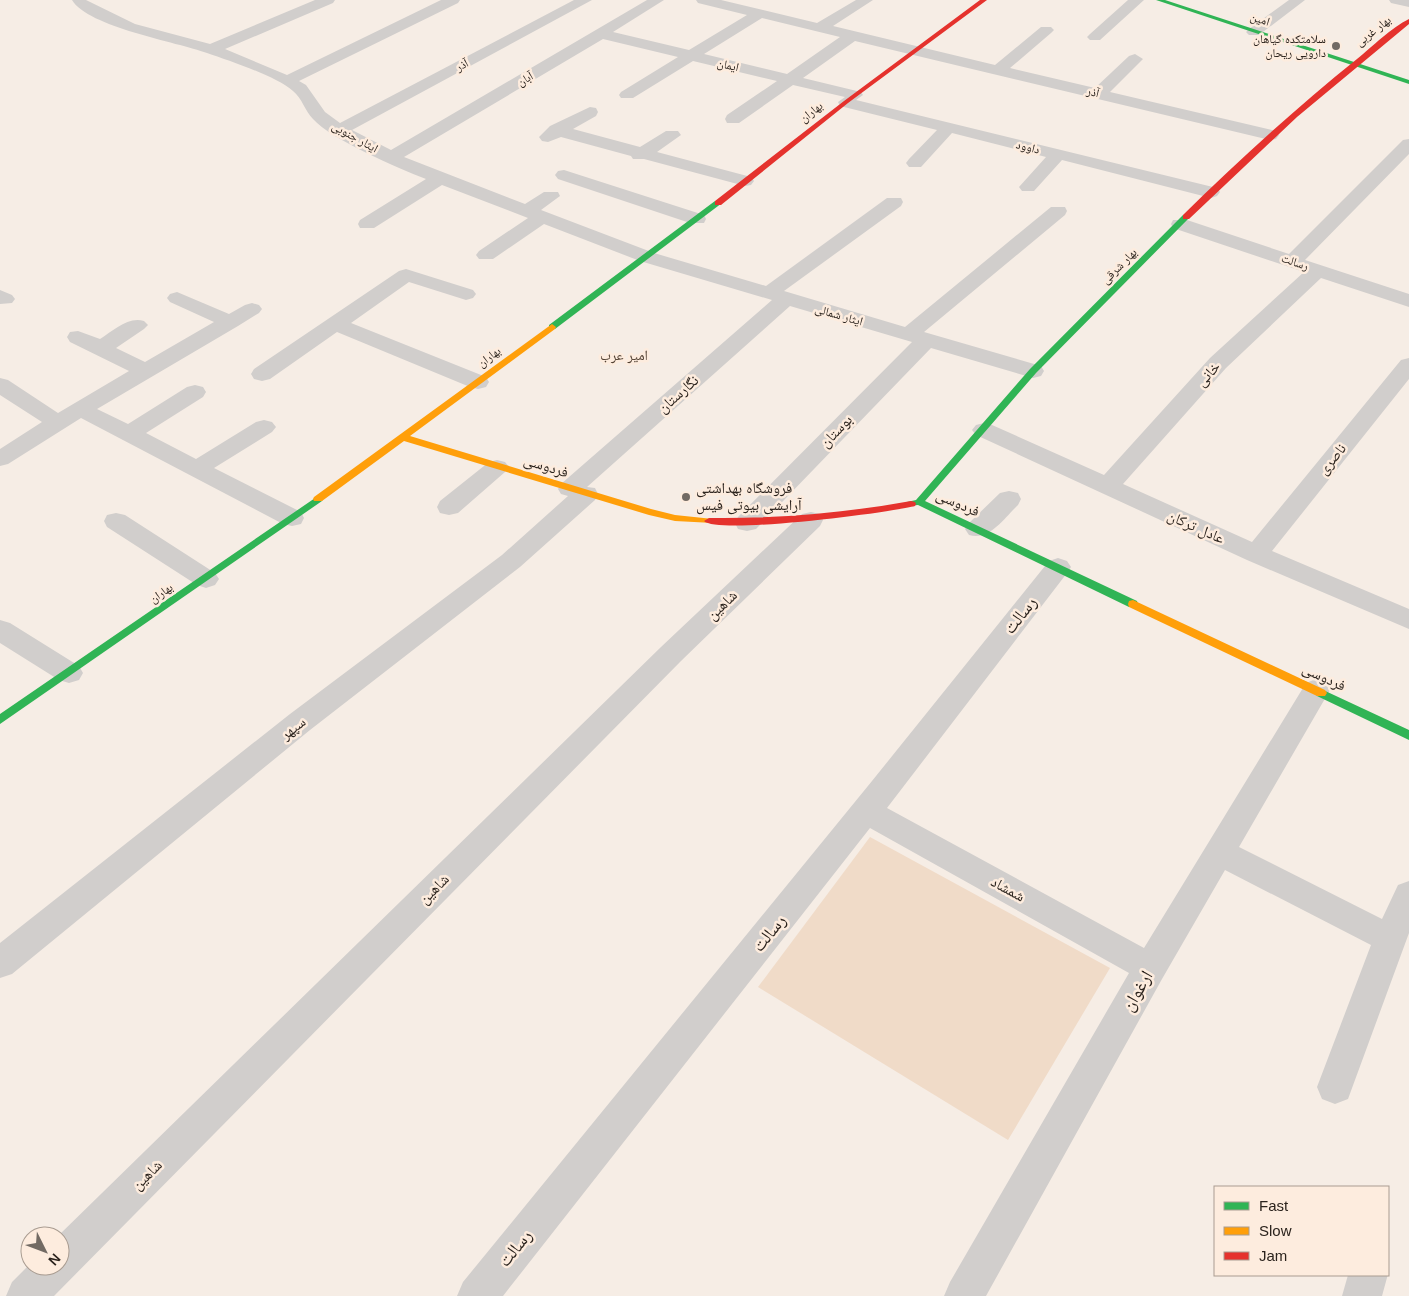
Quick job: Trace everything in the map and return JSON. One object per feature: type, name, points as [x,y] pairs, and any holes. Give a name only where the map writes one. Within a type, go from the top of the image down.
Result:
[{"type":"street","name":"ایثار جنوبی","points":[[79,0],[82,5],[130,26],[210,49],[268,71],[300,88],[319,116],[339,130],[392,157],[440,178],[646,257]]},
{"type":"street","points":[[210,49],[328,0]]},
{"type":"street","points":[[286,81],[453,0]]},
{"type":"street","name":"آذر","points":[[339,130],[585,0]]},
{"type":"street","name":"آبان","points":[[392,157],[657,0]]},
{"type":"street","points":[[703,0],[915,50]]},
{"type":"street","points":[[821,27],[866,0]]},
{"type":"street","name":"بهاران","points":[[0,720],[292,518],[402,438],[697,219],[851,98],[984,0]]},
{"type":"street","points":[[1095,37],[1137,0]]},
{"type":"street","points":[[1254,32],[1298,0]]},
{"type":"street","points":[[1396,0],[1409,3]]},
{"type":"street","name":"امین","points":[[1167,1],[1254,32],[1409,82]]},
{"type":"street","points":[[627,95],[760,13]]},
{"type":"street","name":"بهار غربی","points":[[1353,64],[1409,21]]},
{"type":"street","points":[[999,70],[1046,30]]},
{"type":"street","name":"ایمان","points":[[602,34],[790,79],[851,98]]},
{"type":"street","points":[[733,119],[853,35]]},
{"type":"street","name":"آذر","points":[[915,50],[999,70],[1107,101],[1270,135]]},
{"type":"street","points":[[1107,101],[1135,59]]},
{"type":"street","name":"بهار شرقی","points":[[919,502],[984,430],[1033,371],[1270,135],[1353,64]]},
{"type":"street","name":"داوود","points":[[851,98],[948,128],[1211,192]]},
{"type":"street","points":[[590,112],[551,134],[745,181]]},
{"type":"street","points":[[915,163],[948,128]]},
{"type":"street","points":[[640,155],[672,135]]},
{"type":"street","points":[[1294,261],[1409,144]]},
{"type":"street","points":[[1028,186],[1058,154]]},
{"type":"street","points":[[564,175],[697,219]]},
{"type":"street","points":[[367,224],[440,178]]},
{"type":"street","points":[[486,255],[534,214],[551,196]]},
{"type":"street","name":"نگارستان","points":[[578,492],[777,296],[894,202]]},
{"type":"street","name":"بوستان","points":[[747,523],[917,337],[1058,211]]},
{"type":"street","name":"رسالت","points":[[1180,224],[1409,301]]},
{"type":"street","name":"ایثار شمالی","points":[[646,257],[1033,371]]},
{"type":"street","name":"خانی","points":[[1107,487],[1218,363],[1318,270]]},
{"type":"street","points":[[262,374],[406,275],[466,294]]},
{"type":"street","points":[[177,298],[231,322]]},
{"type":"street","points":[[0,459],[80,409],[252,309]]},
{"type":"street","points":[[336,324],[478,382]]},
{"type":"street","points":[[101,348],[137,325]]},
{"type":"street","points":[[78,337],[146,371]]},
{"type":"street","name":"ناصری","points":[[1256,554],[1409,365]]},
{"type":"street","points":[[0,385],[60,423]]},
{"type":"street","points":[[129,434],[194,392]]},
{"type":"street","points":[[80,409],[292,518]]},
{"type":"street","points":[[196,469],[264,427]]},
{"type":"street","name":"عادل ترکان","points":[[984,430],[1256,554],[1409,620]]},
{"type":"street","name":"فردوسی","points":[[402,438],[578,492],[672,517],[747,523],[811,520],[879,511],[919,502],[1409,735]]},
{"type":"street","points":[[449,507],[497,467]]},
{"type":"street","name":"سپهر","points":[[0,963],[300,722],[512,561],[578,492]]},
{"type":"street","points":[[978,529],[1009,499]]},
{"type":"street","name":"شاهین","points":[[70,1252],[650,675],[811,520]]},
{"type":"street","points":[[116,522],[206,578]]},
{"type":"street","name":"رسالت","points":[[477,1296],[866,811],[1058,567]]},
{"type":"street","points":[[0,630],[69,673]]},
{"type":"street","name":"ارغوان","points":[[964,1296],[1218,850],[1316,690]]},
{"type":"street","name":"شمشاد","points":[[866,811],[1150,968]]},
{"type":"street","points":[[1218,850],[1390,939]]},
{"type":"street","points":[[1335,1087],[1390,939],[1409,895]]},
{"type":"street","points":[[26,1296],[46,1276]]},
{"type":"street","points":[[1362,1296],[1368,1276]]},
{"type":"shaded area","points":[[870,837],[1110,968],[1008,1140],[758,987]]},
{"type":"traffic: fast","points":[[1159,0],[1409,82]]},
{"type":"traffic: fast","points":[[552,327],[718,203]]},
{"type":"traffic: fast","points":[[919,502],[1033,371],[1186,217]]},
{"type":"traffic: fast","points":[[0,720],[318,499]]},
{"type":"traffic: fast","points":[[911,504],[919,502],[1133,604]]},
{"type":"traffic: fast","points":[[1321,693],[1409,735]]},
{"type":"traffic: slow","points":[[318,499],[552,327]]},
{"type":"traffic: slow","points":[[402,437],[649,512],[675,518],[709,521]]},
{"type":"traffic: slow","points":[[1133,604],[1321,693]]},
{"type":"traffic: jam","points":[[718,203],[846,102],[984,0]]},
{"type":"traffic: jam","points":[[1186,217],[1294,115],[1409,21]]},
{"type":"traffic: jam","points":[[709,521],[760,521],[810,518],[911,504]]},
{"type":"place","name":"سلامتکده گیاهان دارویی ریحان","points":[[1336,46]]},
{"type":"place","name":"فروشگاه بهداشتی آرایشی بیوتی فیس","points":[[686,497]]},
{"type":"district","name":"امیر عرب","points":[[624,355]]}]
